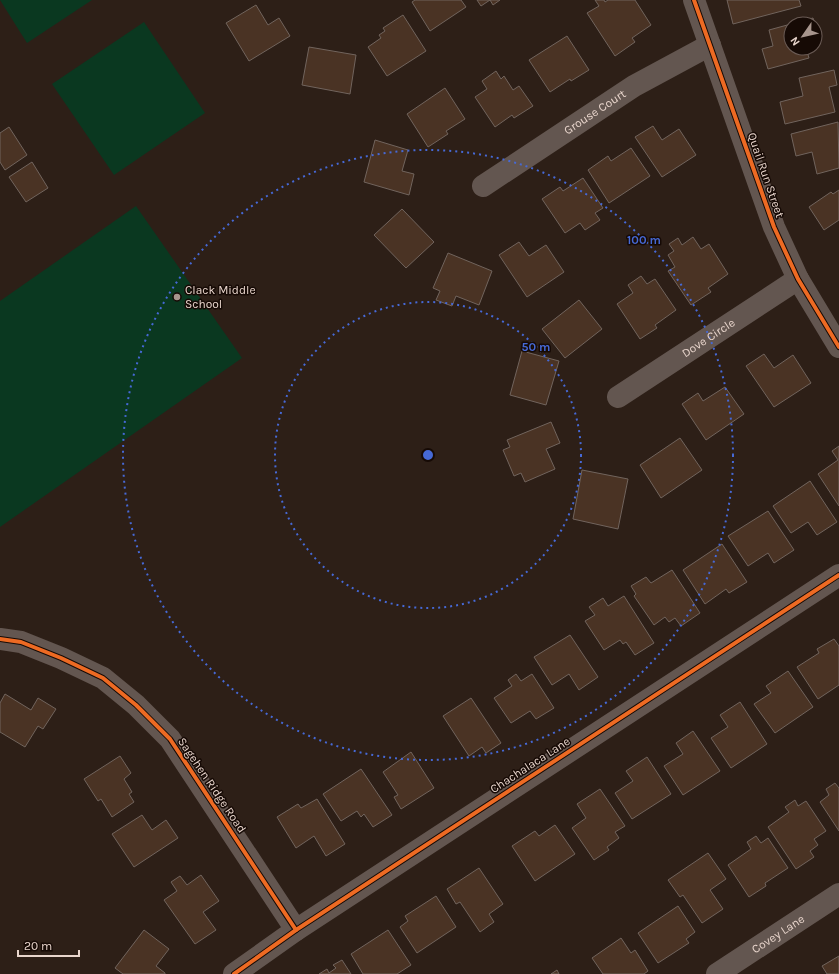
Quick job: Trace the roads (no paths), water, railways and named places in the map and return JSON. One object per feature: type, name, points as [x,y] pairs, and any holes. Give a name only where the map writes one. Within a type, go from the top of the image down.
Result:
[{"type":"street","name":"Quail Run Street","points":[[694,0],[774,227],[798,279],[839,347]]},
{"type":"street","name":"Grouse Court","points":[[482,186],[634,86],[710,45]]},
{"type":"street","name":"Dove Circle","points":[[618,398],[798,279]]},
{"type":"street","name":"Chachalaca Lane","points":[[234,974],[296,930],[839,575]]},
{"type":"street","name":"Sagehen Ridge Road","points":[[0,639],[27,644],[103,678],[142,710],[170,739],[296,930]]},
{"type":"street","name":"Covey Lane","points":[[717,974],[839,894]]},
{"type":"place","name":"Clack Middle School","points":[[177,297]]}]
